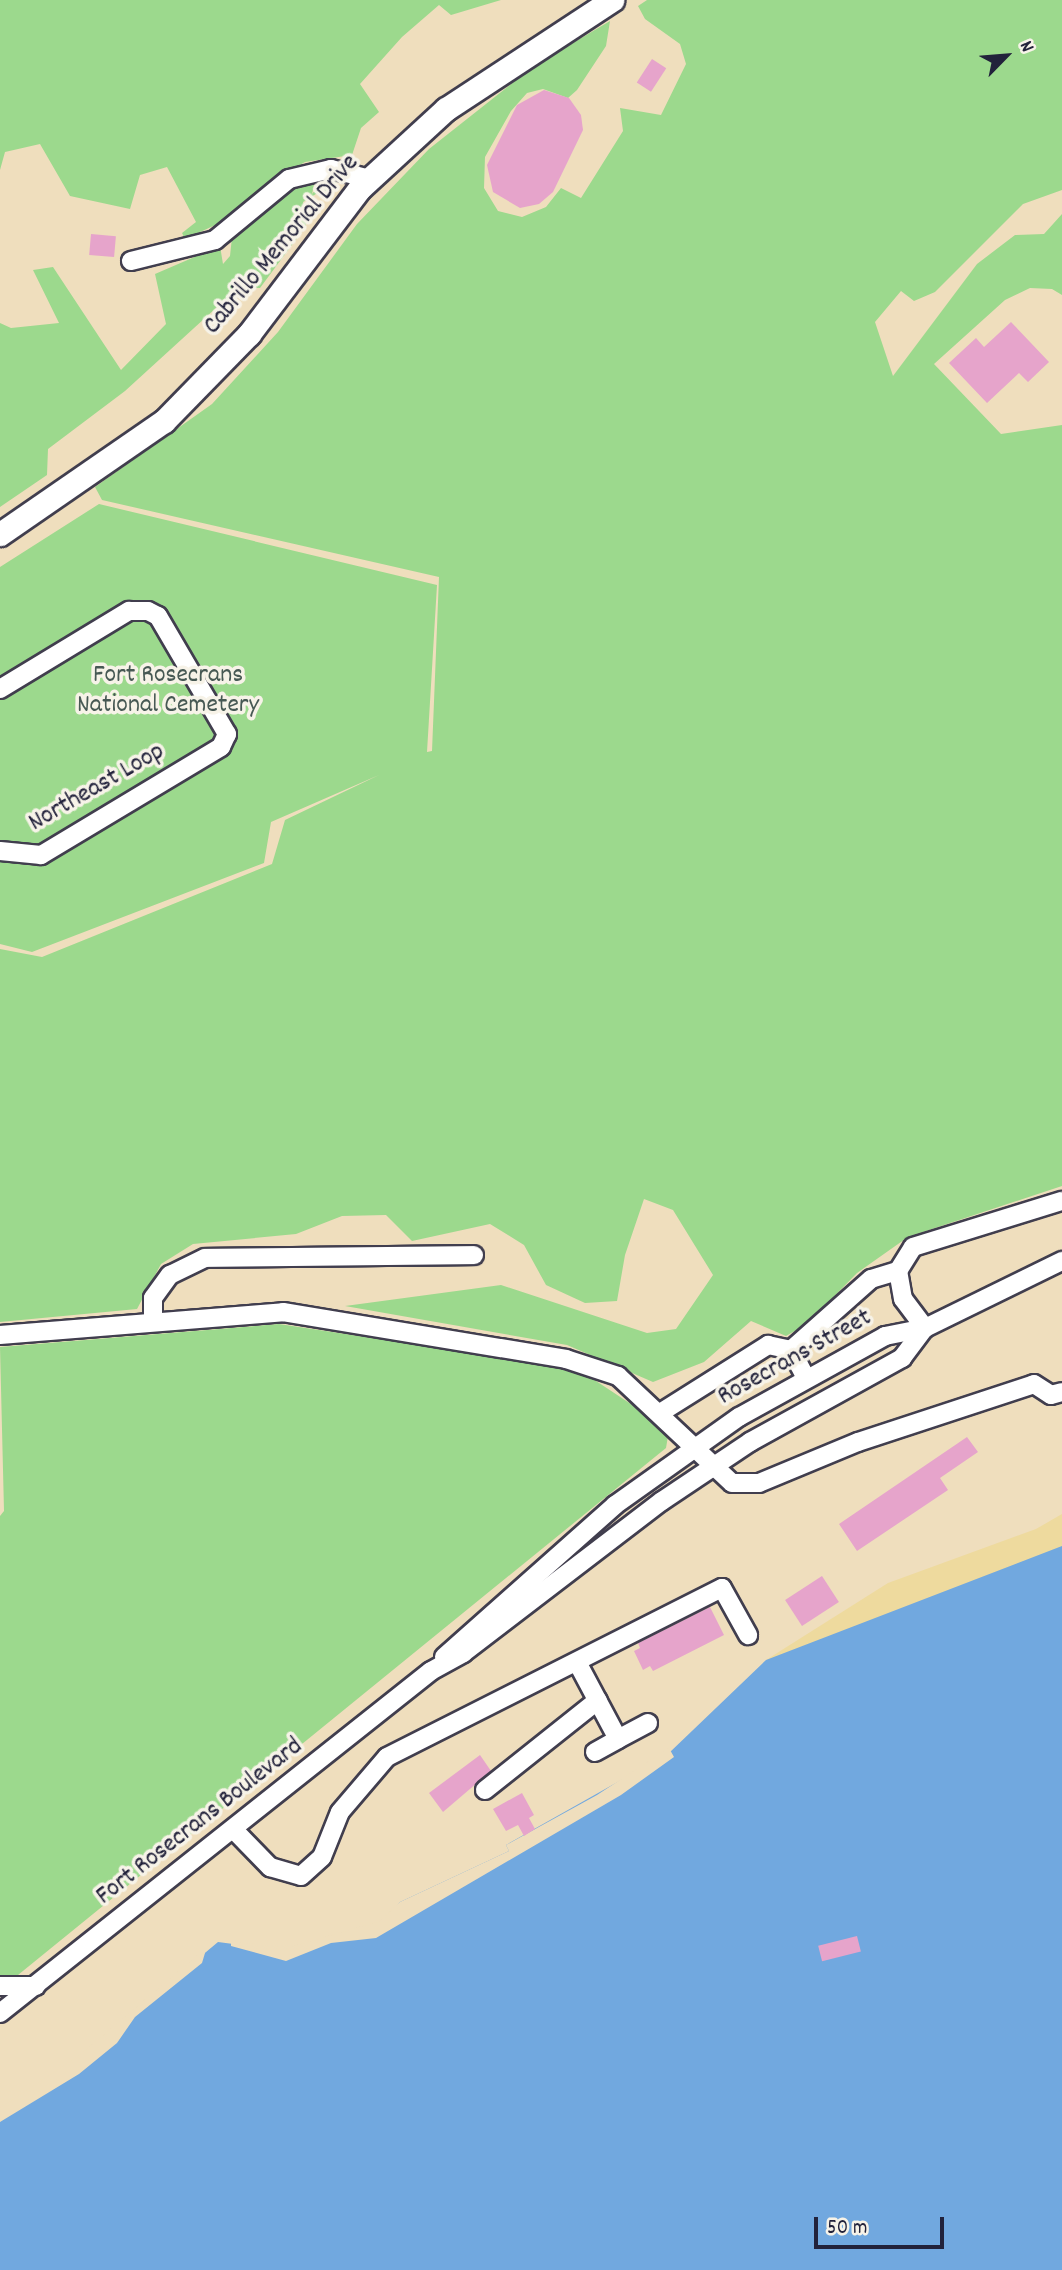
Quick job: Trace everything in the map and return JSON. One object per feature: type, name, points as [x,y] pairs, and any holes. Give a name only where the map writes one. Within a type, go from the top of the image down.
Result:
[{"type":"main road","name":"Cabrillo Memorial Drive","points":[[0,534],[164,421],[249,334],[370,179],[446,109],[612,0]]},
{"type":"street","points":[[131,261],[215,240],[289,179],[331,169],[370,179]]},
{"type":"street","name":"Northeast Loop","points":[[0,689],[129,611],[148,611],[158,616],[227,734],[220,747],[41,855],[0,851]]},
{"type":"street","points":[[791,1350],[871,1279],[898,1271],[913,1247],[1062,1201]]},
{"type":"street","points":[[153,1322],[153,1298],[170,1275],[205,1258],[474,1255]]},
{"type":"street","name":"Rosecrans Street","points":[[696,1446],[806,1378],[885,1336],[925,1328],[1062,1261]]},
{"type":"street","points":[[898,1271],[903,1299],[925,1328]]},
{"type":"street","points":[[0,1335],[283,1312],[566,1359],[618,1376],[696,1446],[713,1467],[732,1483],[759,1483],[858,1443],[1034,1384],[1051,1395],[1062,1392]]},
{"type":"street","name":"Rosecrans Street","points":[[713,1467],[902,1358],[925,1328]]},
{"type":"street","points":[[660,1413],[768,1345],[791,1350],[806,1378]]},
{"type":"street","name":"Fort Rosecrans Boulevard","points":[[0,2013],[431,1671],[457,1643],[614,1505],[696,1446]]},
{"type":"street","name":"Fort Rosecrans Boulevard","points":[[431,1671],[463,1653],[662,1501],[713,1467]]},
{"type":"street","points":[[234,1830],[270,1867],[301,1876],[322,1857],[340,1812],[387,1757],[722,1588],[748,1635]]},
{"type":"street","points":[[577,1662],[618,1739]]},
{"type":"street","points":[[485,1790],[597,1700]]},
{"type":"street","points":[[595,1752],[648,1723]]},
{"type":"street","points":[[0,1986],[36,1986]]},
{"type":"green space","points":[[0,0],[501,0],[451,15],[439,5],[402,37],[360,84],[379,112],[361,128],[352,155],[305,162],[274,180],[237,215],[185,239],[182,233],[196,222],[167,167],[140,175],[130,209],[70,196],[40,144],[5,152],[0,170]]},
{"type":"green space","name":"Fort Rosecrans National Cemetery","points":[[647,0],[1062,0],[1062,190],[1023,204],[935,292],[914,301],[901,291],[875,322],[893,376],[977,264],[1015,235],[1044,234],[1062,214],[1062,295],[1052,289],[1030,288],[1005,300],[934,364],[1001,434],[1062,425],[1062,1186],[908,1237],[857,1273],[807,1324],[786,1336],[751,1321],[704,1362],[653,1382],[567,1345],[345,1306],[501,1285],[647,1333],[676,1329],[713,1275],[673,1210],[644,1199],[625,1255],[617,1301],[585,1303],[546,1285],[524,1245],[490,1224],[412,1241],[386,1215],[342,1216],[296,1234],[193,1244],[161,1264],[137,1309],[0,1322],[0,949],[42,957],[272,864],[285,820],[379,775],[271,822],[264,863],[32,952],[0,944],[0,567],[99,504],[437,585],[427,752],[432,751],[439,577],[102,500],[95,487],[212,404],[278,332],[357,224],[429,149],[534,66],[610,21],[606,46],[577,90],[568,98],[543,89],[527,93],[511,111],[485,157],[484,188],[498,211],[522,217],[546,207],[561,188],[581,198],[623,131],[620,108],[661,115],[686,64],[680,44],[645,19],[638,6]]},
{"type":"green space","points":[[330,173],[337,181],[331,194],[316,194],[303,202],[306,226],[260,288],[239,287],[125,391],[48,449],[47,475],[0,507],[0,323],[11,328],[59,323],[33,270],[53,267],[121,370],[166,324],[155,274],[220,246],[223,264],[230,256],[232,237],[290,185],[316,177],[312,194]]},
{"type":"green space","points":[[279,1324],[538,1363],[590,1377],[646,1414],[668,1436],[666,1448],[18,1975],[0,1976],[0,1516],[4,1511],[0,1347]]},
{"type":"sand","points":[[1062,1514],[1062,1617],[766,1660],[888,1583],[1036,1529]]},
{"type":"water","points":[[1062,1546],[1062,2270],[0,2270],[0,2112],[82,2056],[218,1942],[287,1951],[382,1924],[400,1902],[509,1851],[506,1845],[669,1753],[766,1660]]},
{"type":"pier","points":[[669,1748],[674,1757],[621,1795],[376,1938],[331,1943],[286,1961],[231,1946],[231,1941],[287,1948],[380,1921],[400,1902],[509,1851],[506,1845],[597,1795]]},
{"type":"pier","points":[[200,1953],[205,1953],[202,1963],[135,2017],[117,2043],[79,2074],[0,2122],[0,2108],[81,2054]]},
{"type":"building","points":[[652,59],[666,68],[651,92],[637,82]]},
{"type":"building","points":[[544,90],[569,98],[581,115],[583,130],[553,192],[539,204],[520,208],[493,192],[487,165],[517,105]]},
{"type":"building","points":[[91,234],[116,236],[114,257],[89,255]]},
{"type":"building","points":[[1011,322],[1049,362],[1028,382],[1019,373],[987,403],[949,363],[976,338],[984,347]]},
{"type":"building","points":[[967,1437],[978,1452],[940,1478],[948,1490],[857,1551],[839,1524]]},
{"type":"building","points":[[822,1576],[839,1602],[802,1626],[785,1600]]},
{"type":"building","points":[[710,1607],[724,1635],[653,1671],[650,1666],[643,1670],[634,1651],[640,1648],[638,1643]]},
{"type":"building","points":[[480,1755],[491,1771],[443,1812],[429,1793]]},
{"type":"building","points":[[522,1793],[534,1815],[529,1818],[535,1829],[524,1836],[518,1825],[506,1831],[493,1809]]},
{"type":"building","points":[[857,1936],[861,1952],[822,1961],[818,1946]]}]
